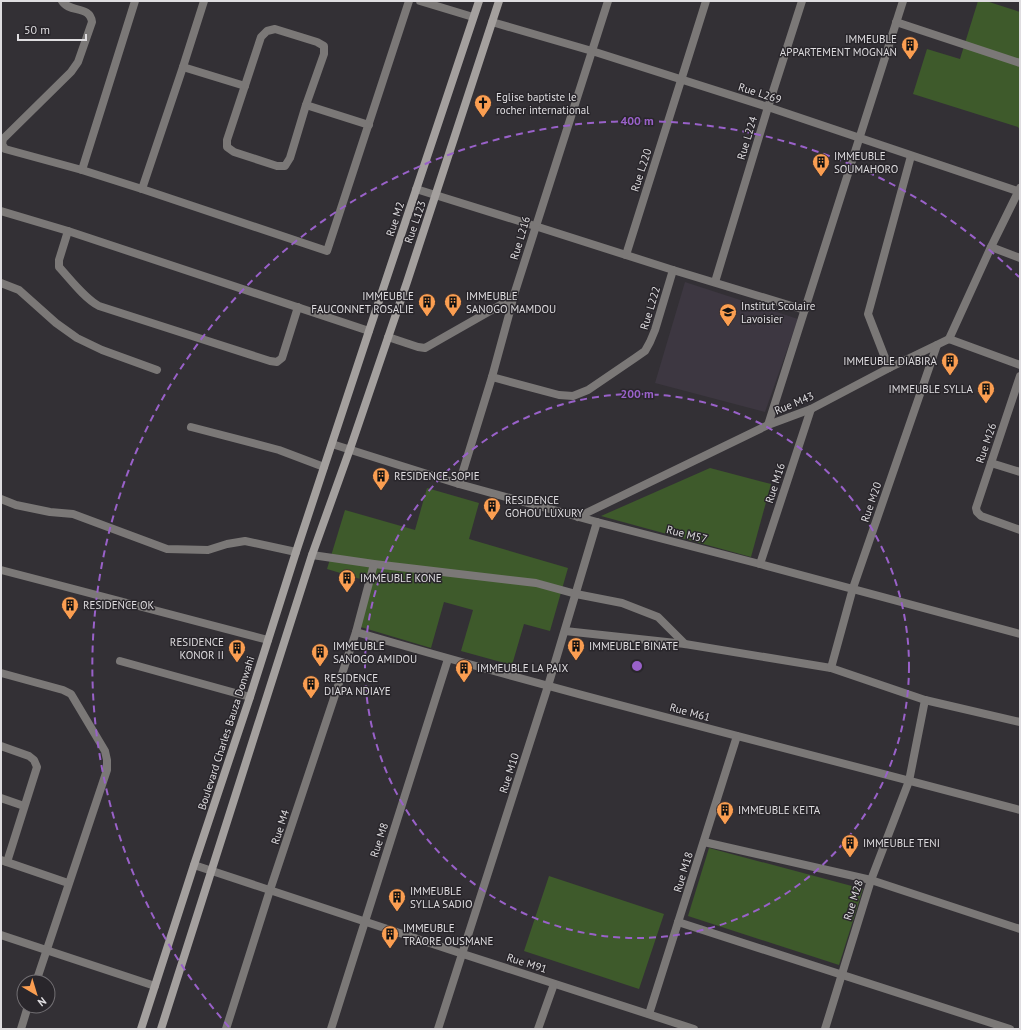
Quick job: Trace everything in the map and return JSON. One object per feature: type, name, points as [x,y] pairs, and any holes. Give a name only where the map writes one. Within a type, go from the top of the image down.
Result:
[{"type":"main road","name":"Rue M2","points":[[332,444],[479,1]]},
{"type":"main road","name":"Rue L123","points":[[350,449],[436,195],[499,1]]},
{"type":"main road","name":"Boulevard Charles Bauza Donwahi","points":[[141,1029],[332,444]]},
{"type":"main road","points":[[161,1029],[312,555],[350,449]]},
{"type":"street","points":[[62,1],[65,6],[88,13],[92,17],[92,22],[78,62],[71,72],[3,139],[2,144],[5,149],[82,170],[142,189],[327,251],[409,1]]},
{"type":"street","points":[[82,170],[136,1]]},
{"type":"street","points":[[142,189],[183,67],[203,1]]},
{"type":"street","points":[[420,1],[473,17]]},
{"type":"street","name":"Rue L216","points":[[459,484],[492,377],[513,298],[535,226],[608,1]]},
{"type":"street","name":"Rue L220","points":[[626,255],[706,1]]},
{"type":"street","name":"Rue L224","points":[[715,282],[802,1]]},
{"type":"street","points":[[768,425],[903,1]]},
{"type":"street","name":"Rue L269","points":[[492,22],[592,51],[768,107],[911,156],[1019,190]]},
{"type":"street","points":[[896,22],[1020,63]]},
{"type":"street","points":[[275,29],[318,42],[324,46],[324,54],[306,105],[290,158],[285,166],[276,166],[234,152],[227,147],[227,140],[244,86],[261,37],[267,31],[275,29]]},
{"type":"street","points":[[183,67],[244,86]]},
{"type":"street","points":[[306,105],[369,125]]},
{"type":"street","points":[[889,368],[868,314],[911,156]]},
{"type":"street","points":[[416,189],[805,310]]},
{"type":"street","points":[[1019,190],[949,339],[1020,365]]},
{"type":"street","points":[[1,211],[68,231],[369,331]]},
{"type":"street","points":[[68,231],[59,260],[59,268],[88,298],[99,306],[276,362],[282,358],[298,307]]},
{"type":"street","points":[[991,247],[1020,258]]},
{"type":"street","name":"Rue L222","points":[[492,377],[559,395],[573,396],[588,390],[645,351],[655,330],[673,270]]},
{"type":"street","points":[[1,283],[19,290],[56,323],[77,338],[102,350],[157,370]]},
{"type":"street","points":[[388,337],[418,348],[425,348],[513,298]]},
{"type":"street","name":"Rue M43","points":[[578,517],[768,425],[811,409],[889,368],[949,339]]},
{"type":"street","name":"Rue M20","points":[[831,668],[853,588],[937,345]]},
{"type":"street","name":"Rue M26","points":[[1020,376],[976,508],[977,512],[981,516],[1020,530]]},
{"type":"street","name":"Rue M16","points":[[760,564],[811,409]]},
{"type":"street","points":[[191,427],[279,450],[324,466]]},
{"type":"street","name":"Rue M57","points":[[332,444],[459,484],[578,517],[853,588],[1020,634]]},
{"type":"street","points":[[991,463],[1020,472]]},
{"type":"street","points":[[1,499],[16,505],[50,512],[74,514],[167,549],[208,550],[227,544],[246,541],[296,552]]},
{"type":"street","name":"Rue M10","points":[[438,1029],[548,686],[597,522]]},
{"type":"street","points":[[312,555],[374,564],[536,582],[576,594],[622,603],[658,617],[684,644]]},
{"type":"street","name":"Rue M4","points":[[226,1029],[270,890],[356,632],[374,564]]},
{"type":"street","points":[[1,570],[268,640]]},
{"type":"street","points":[[565,631],[684,644],[831,668],[925,700],[1020,722]]},
{"type":"street","name":"Rue M61","points":[[356,632],[548,686],[1020,810]]},
{"type":"street","name":"Rue M8","points":[[332,1029],[448,659]]},
{"type":"street","points":[[120,661],[250,698]]},
{"type":"street","points":[[1,673],[63,690],[71,694],[105,751],[108,760],[107,770],[38,974]]},
{"type":"street","name":"Rue M28","points":[[825,1029],[871,880],[909,781],[925,700]]},
{"type":"street","name":"Rue M18","points":[[649,1014],[737,736]]},
{"type":"street","points":[[1,746],[29,756],[34,760],[37,767],[4,861],[68,883]]},
{"type":"street","points":[[1,798],[24,806]]},
{"type":"street","points":[[704,842],[871,880],[1020,929]]},
{"type":"street","name":"Rue M91","points":[[194,865],[694,1029]]},
{"type":"street","points":[[678,922],[1010,1029]]},
{"type":"street","points":[[1,935],[155,986]]},
{"type":"street","points":[[538,1029],[554,984]]},
{"type":"street","points":[[21,1029],[26,1014]]},
{"type":"shaded area","points":[[685,282],[798,319],[765,412],[655,383]]},
{"type":"green space","points":[[978,1],[986,1],[1020,12],[1020,130],[1018,127],[913,94],[927,49],[960,59]]},
{"type":"green space","points":[[710,468],[771,484],[751,557],[601,516]]},
{"type":"green space","points":[[427,488],[479,503],[469,539],[568,568],[550,631],[524,624],[512,665],[461,651],[473,610],[444,602],[431,648],[354,625],[367,581],[327,569],[345,510],[415,530]]},
{"type":"green space","points":[[709,848],[863,889],[839,965],[688,916]]},
{"type":"green space","points":[[549,876],[664,914],[639,989],[524,951]]},
{"type":"place","name":"IMMEUBLE APPARTEMENT MOGNAN","points":[[910,60]]},
{"type":"place","name":"Eglise baptiste le rocher international","points":[[483,118]]},
{"type":"place","name":"IMMEUBLE SOUMAHORO","points":[[821,177]]},
{"type":"place","name":"IMMEUBLE FAUCONNET ROSALIE","points":[[427,317]]},
{"type":"place","name":"IMMEUBLE SANOGO MAMDOU","points":[[453,317]]},
{"type":"place","name":"Institut Scolaire Lavoisier","points":[[728,327]]},
{"type":"place","name":"IMMEUBLE DIABIRA","points":[[950,376]]},
{"type":"place","name":"IMMEUBLE SYLLA","points":[[986,404]]},
{"type":"place","name":"RESIDENCE SOPIE","points":[[381,491]]},
{"type":"place","name":"RESIDENCE GOHOU LUXURY","points":[[492,521]]},
{"type":"place","name":"IMMEUBLE KONE","points":[[347,593]]},
{"type":"place","name":"RESIDENCE OK","points":[[70,620]]},
{"type":"place","name":"IMMEUBLE BINATE","points":[[576,661]]},
{"type":"place","name":"RESIDENCE KONOR II","points":[[237,663]]},
{"type":"place","name":"IMMEUBLE SANOGO AMIDOU","points":[[320,667]]},
{"type":"place","name":"IMMEUBLE LA PAIX","points":[[464,683]]},
{"type":"place","name":"RESIDENCE DIAPA NDIAYE","points":[[311,699]]},
{"type":"place","name":"IMMEUBLE KEITA","points":[[725,825]]},
{"type":"place","name":"IMMEUBLE TENI","points":[[850,858]]},
{"type":"place","name":"IMMEUBLE SYLLA SADIO","points":[[397,912]]},
{"type":"place","name":"IMMEUBLE TRAORE OUSMANE","points":[[390,949]]}]
